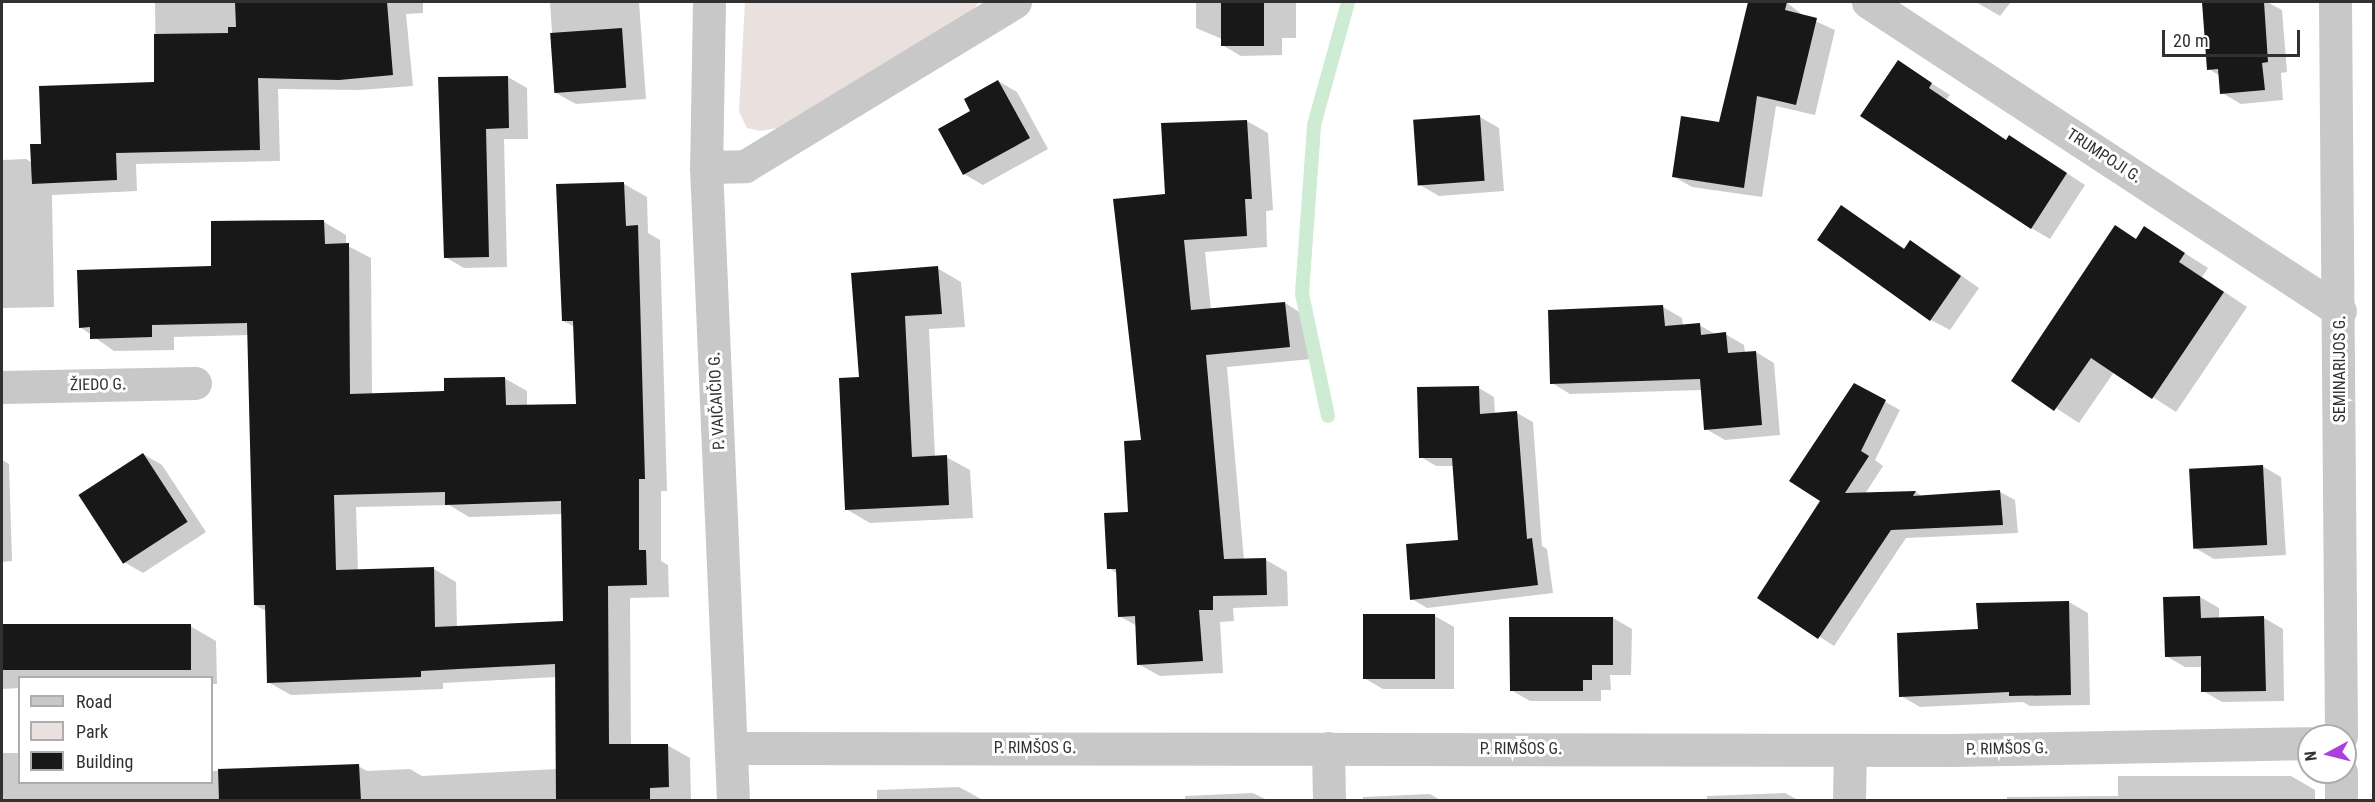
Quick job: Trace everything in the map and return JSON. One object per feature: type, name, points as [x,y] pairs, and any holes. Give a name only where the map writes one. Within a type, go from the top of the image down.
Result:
[{"type":"street","name":"P. VAIČAIČIO G.","points":[[709,2],[706,167],[733,748],[733,801]]},
{"type":"street","name":"TRUMPOJI G.","points":[[1868,2],[2340,311]]},
{"type":"street","name":"SEMINARIJOS G.","points":[[2335,2],[2340,311],[2341,724]]},
{"type":"street","points":[[706,167],[745,166],[1005,4]]},
{"type":"street","name":"ŽIEDO G.","points":[[2,387],[195,383]]},
{"type":"street","name":"P. RIMŠOS G.","points":[[733,748],[1850,750],[2297,743]]},
{"type":"street","points":[[1328,748],[1329,801]]},
{"type":"street","points":[[1849,801],[1850,750]]},
{"type":"street","points":[[2341,784],[2341,801]]},
{"type":"green space","points":[[745,2],[979,2],[966,18],[778,128],[760,131],[747,128],[739,112]]},
{"type":"building","points":[[235,2],[387,2],[393,75],[339,80],[258,78],[260,150],[116,153],[117,180],[32,184],[30,144],[41,144],[39,86],[154,82],[154,34],[228,33],[228,27],[236,27]]},
{"type":"building","points":[[1221,2],[1264,2],[1264,46],[1221,46]]},
{"type":"building","points":[[1748,2],[1787,2],[1785,10],[1817,18],[1796,105],[1757,96],[1744,188],[1672,177],[1681,116],[1719,122]]},
{"type":"building","points":[[2202,2],[2264,2],[2268,62],[2262,63],[2265,90],[2220,94],[2218,69],[2207,70]]},
{"type":"building","points":[[622,28],[626,88],[554,93],[550,33]]},
{"type":"building","points":[[1898,60],[1932,83],[1929,88],[2006,140],[2009,135],[2067,173],[2031,229],[1860,116]]},
{"type":"building","points":[[508,76],[509,128],[486,129],[489,257],[444,258],[438,77]]},
{"type":"building","points":[[998,80],[1030,138],[963,175],[938,129],[970,111],[964,99]]},
{"type":"building","points":[[1480,115],[1485,181],[1418,186],[1413,120]]},
{"type":"building","points":[[1247,120],[1252,199],[1245,199],[1247,236],[1184,240],[1191,310],[1285,302],[1290,347],[1206,355],[1224,559],[1266,558],[1267,595],[1213,596],[1213,610],[1199,610],[1203,661],[1137,665],[1135,616],[1118,617],[1116,569],[1107,569],[1104,513],[1128,512],[1124,441],[1141,440],[1113,199],[1165,194],[1161,123]]},
{"type":"building","points":[[624,182],[626,226],[638,225],[645,479],[639,479],[639,550],[646,550],[647,585],[608,586],[609,744],[668,744],[669,787],[650,788],[650,801],[556,801],[555,664],[421,671],[421,677],[267,683],[265,605],[254,605],[247,323],[152,325],[152,337],[90,339],[90,327],[79,328],[77,270],[211,266],[211,221],[324,220],[325,244],[349,243],[350,394],[444,391],[444,378],[505,377],[506,405],[576,404],[573,321],[562,321],[556,184]],"holes":[[[445,492],[445,505],[561,501],[563,621],[435,627],[434,567],[336,570],[334,495]]]},
{"type":"building","points":[[1841,205],[1904,249],[1910,240],[1961,276],[1930,321],[1817,240]]},
{"type":"building","points":[[2115,225],[2136,239],[2144,226],[2185,253],[2179,262],[2224,292],[2152,399],[2091,358],[2054,411],[2011,381]]},
{"type":"building","points":[[938,266],[942,314],[905,316],[912,457],[947,455],[949,505],[845,510],[839,378],[859,377],[851,273]]},
{"type":"building","points":[[1663,305],[1665,326],[1700,323],[1701,335],[1726,332],[1728,353],[1756,351],[1762,425],[1704,430],[1700,379],[1550,384],[1548,310]]},
{"type":"building","points":[[1854,383],[1886,400],[1861,451],[1869,456],[1845,493],[1916,491],[1913,496],[2000,490],[2003,525],[1891,530],[1818,639],[1757,598],[1820,501],[1789,481]]},
{"type":"building","points":[[1479,386],[1480,414],[1517,411],[1527,539],[1532,538],[1538,585],[1410,600],[1406,544],[1458,540],[1452,458],[1419,458],[1417,387]]},
{"type":"building","points":[[143,453],[188,522],[123,564],[78,495]]},
{"type":"building","points":[[2263,465],[2267,545],[2193,549],[2189,469]]},
{"type":"building","points":[[2200,596],[2201,618],[2264,616],[2266,691],[2201,692],[2201,656],[2165,657],[2163,597]]},
{"type":"building","points":[[2069,601],[2071,695],[2009,696],[2009,692],[1899,697],[1897,633],[1978,629],[1976,603]]},
{"type":"building","points":[[1363,614],[1435,614],[1435,679],[1363,679]]},
{"type":"building","points":[[1509,617],[1613,617],[1613,665],[1592,665],[1592,680],[1583,680],[1583,691],[1510,691]]},
{"type":"building","points":[[2,624],[191,624],[191,670],[2,670]]},
{"type":"building","points":[[359,764],[361,801],[219,801],[218,769]]},
{"type":"waterway","points":[[1328,416],[1302,294],[1314,125],[1348,2]]}]
